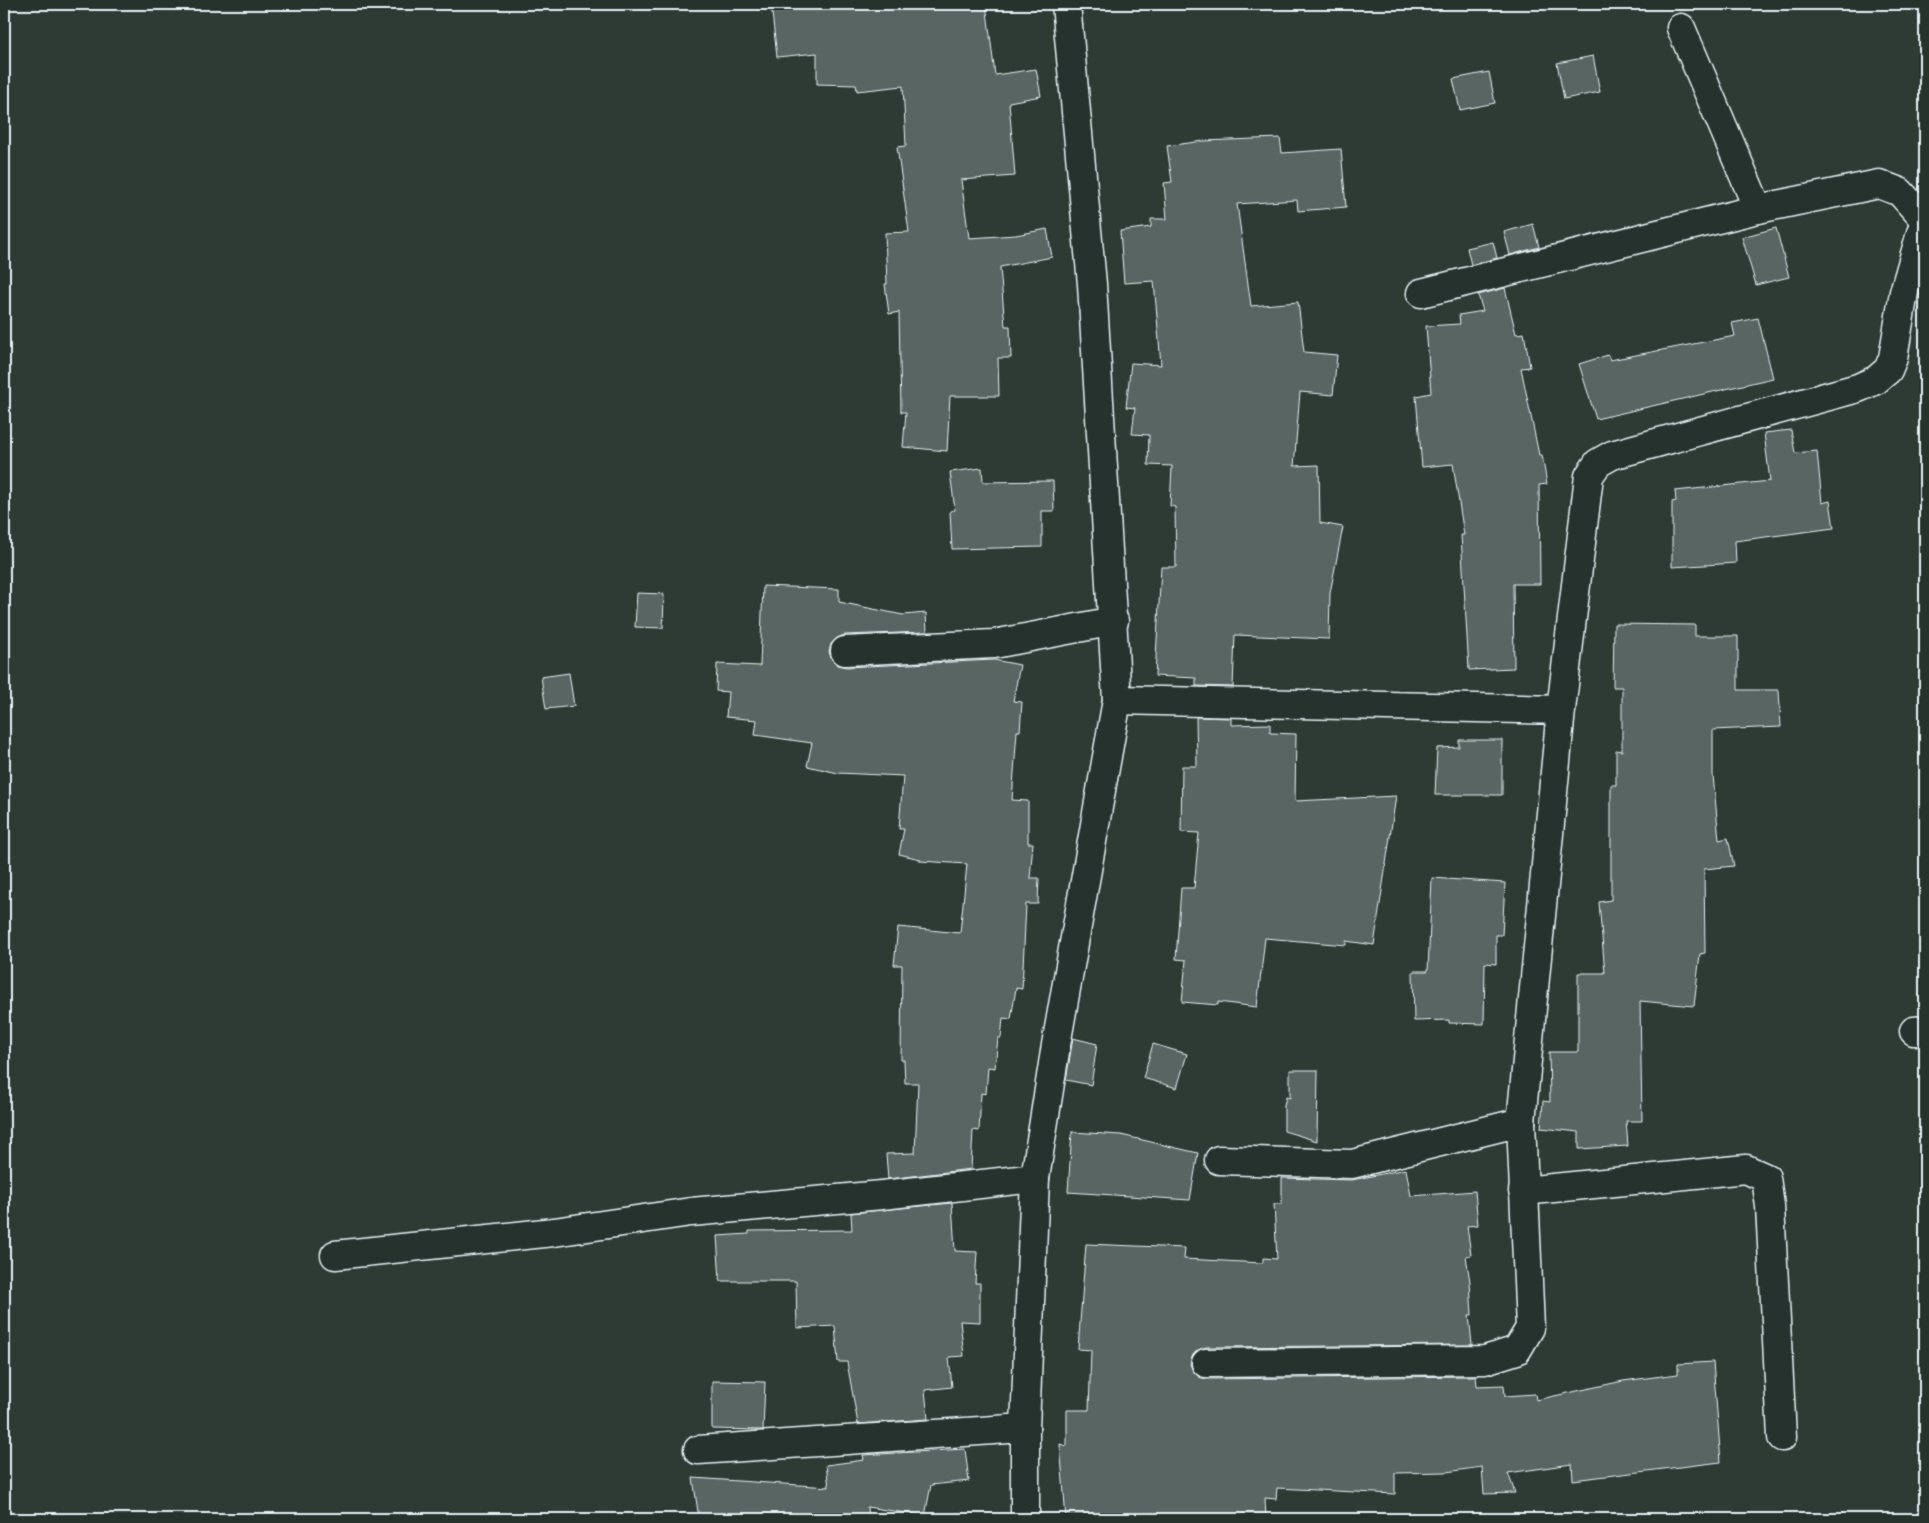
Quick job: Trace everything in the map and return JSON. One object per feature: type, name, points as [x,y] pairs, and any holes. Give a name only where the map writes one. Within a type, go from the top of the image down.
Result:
[{"type":"street","points":[[1025,1519],[1025,1428],[1035,1178],[1056,1045],[1117,700],[1114,622],[1092,284],[1066,4]]},
{"type":"street","points":[[1681,28],[1758,209]]},
{"type":"street","points":[[1206,1363],[1485,1360],[1516,1350],[1530,1328],[1520,1122],[1561,710],[1589,476],[1598,463],[1612,455],[1858,388],[1876,380],[1888,370],[1893,358],[1904,292],[1924,219],[1900,192],[1879,184],[1758,209],[1421,292]]},
{"type":"street","points":[[846,651],[994,644],[1114,622]]},
{"type":"street","points":[[1117,700],[1561,710]]},
{"type":"street","points":[[1219,1160],[1352,1164],[1520,1122]]},
{"type":"street","points":[[1523,1191],[1746,1169],[1766,1178],[1770,1206],[1782,1437]]},
{"type":"street","points":[[335,1255],[554,1232],[691,1212],[882,1195],[1035,1178]]},
{"type":"street","points":[[698,1450],[1025,1428]]},
{"type":"building","points":[[771,4],[986,4],[995,75],[1036,69],[1041,96],[1009,102],[1015,176],[961,180],[969,238],[1016,235],[1047,229],[1052,257],[1000,267],[1005,326],[1010,326],[1011,358],[998,358],[999,396],[950,396],[947,451],[903,447],[906,412],[901,412],[899,312],[889,314],[885,284],[887,284],[885,233],[909,232],[897,147],[906,146],[903,86],[857,91],[856,85],[817,84],[817,53],[777,57]]},
{"type":"building","points":[[1593,56],[1600,92],[1564,99],[1557,63]]},
{"type":"building","points":[[1489,72],[1495,103],[1460,110],[1453,79]]},
{"type":"building","points":[[1280,138],[1282,153],[1341,149],[1346,207],[1298,211],[1297,200],[1237,204],[1251,306],[1298,302],[1304,352],[1337,355],[1333,395],[1300,392],[1294,466],[1319,465],[1320,523],[1343,527],[1330,593],[1329,639],[1235,635],[1233,687],[1196,686],[1196,678],[1155,676],[1161,567],[1176,567],[1175,507],[1170,506],[1172,466],[1148,465],[1149,435],[1132,434],[1135,408],[1126,407],[1131,363],[1161,365],[1154,281],[1124,283],[1120,231],[1151,227],[1151,219],[1167,219],[1164,183],[1172,182],[1167,146],[1203,141]]},
{"type":"building","points":[[1533,224],[1539,247],[1510,255],[1504,232]]},
{"type":"building","points":[[1776,228],[1789,277],[1756,285],[1742,237]]},
{"type":"building","points":[[1493,242],[1497,258],[1471,265],[1467,248]]},
{"type":"building","points":[[1505,288],[1516,334],[1524,333],[1530,367],[1521,368],[1547,484],[1539,485],[1540,584],[1513,584],[1514,668],[1469,670],[1461,535],[1464,535],[1453,464],[1422,467],[1416,396],[1431,393],[1426,326],[1460,324],[1459,315],[1483,311],[1478,295]]},
{"type":"building","points":[[1758,318],[1773,378],[1596,419],[1579,364],[1608,355],[1610,360],[1735,336],[1732,323]]},
{"type":"building","points":[[1791,430],[1795,453],[1817,451],[1822,503],[1830,501],[1834,528],[1735,541],[1736,563],[1672,567],[1672,502],[1676,501],[1675,491],[1770,481],[1764,433]]},
{"type":"building","points":[[982,468],[983,482],[1053,481],[1054,511],[1042,511],[1042,547],[952,549],[950,511],[955,510],[950,472]]},
{"type":"building","points":[[763,586],[839,589],[839,602],[903,615],[926,613],[927,632],[844,635],[837,638],[831,644],[829,652],[832,660],[838,665],[846,667],[994,660],[1020,665],[1013,701],[1022,702],[1020,731],[1017,731],[1012,800],[1028,801],[1028,843],[1033,843],[1030,878],[1039,878],[1038,904],[1026,904],[1022,989],[1016,988],[1011,1019],[1003,1018],[1001,1038],[998,1038],[995,1068],[988,1067],[986,1094],[981,1093],[979,1131],[973,1130],[971,1169],[888,1179],[886,1154],[915,1153],[918,1083],[905,1083],[904,1060],[901,1060],[902,965],[894,965],[898,927],[960,933],[967,864],[920,861],[920,859],[899,854],[904,829],[899,829],[903,776],[838,773],[807,766],[812,743],[755,735],[757,720],[726,717],[728,692],[716,691],[717,664],[760,666]]},
{"type":"building","points":[[637,593],[664,594],[663,628],[635,627]]},
{"type":"building","points":[[1614,624],[1695,625],[1695,636],[1738,636],[1738,690],[1779,690],[1781,727],[1713,730],[1713,775],[1719,840],[1728,838],[1734,866],[1704,869],[1705,953],[1700,954],[1694,1006],[1640,1001],[1642,1121],[1626,1121],[1628,1146],[1579,1149],[1579,1132],[1541,1128],[1543,1101],[1550,1102],[1549,1052],[1578,1052],[1578,973],[1605,973],[1599,902],[1611,900],[1611,785],[1616,785],[1616,750],[1622,751],[1622,687],[1613,687]]},
{"type":"building","points":[[569,673],[574,706],[546,709],[541,677]]},
{"type":"building","points":[[1196,717],[1231,718],[1231,725],[1270,724],[1270,733],[1296,734],[1295,801],[1396,796],[1374,945],[1346,941],[1346,945],[1265,938],[1257,1007],[1218,1002],[1218,1005],[1182,1002],[1186,960],[1176,959],[1181,888],[1194,888],[1199,833],[1181,832],[1182,766],[1197,766]]},
{"type":"building","points":[[1459,740],[1502,740],[1502,795],[1435,795],[1437,748],[1459,747]]},
{"type":"building","points":[[1432,878],[1505,883],[1502,935],[1496,935],[1496,964],[1485,963],[1484,1024],[1449,1023],[1449,1020],[1414,1021],[1413,971],[1428,971]]},
{"type":"building","points":[[1073,1038],[1097,1044],[1091,1085],[1066,1080]]},
{"type":"building","points":[[1153,1044],[1187,1054],[1177,1088],[1143,1078]]},
{"type":"building","points":[[1290,1070],[1318,1070],[1317,1141],[1284,1131],[1284,1105],[1286,1097],[1290,1098]]},
{"type":"building","points":[[1072,1132],[1121,1135],[1198,1153],[1190,1200],[1068,1192]]},
{"type":"building","points":[[1406,1169],[1411,1196],[1475,1191],[1478,1225],[1467,1226],[1471,1255],[1466,1256],[1470,1282],[1472,1315],[1469,1315],[1472,1345],[1206,1347],[1198,1350],[1192,1356],[1190,1364],[1193,1371],[1199,1377],[1206,1379],[1476,1376],[1477,1386],[1504,1385],[1505,1396],[1535,1394],[1536,1400],[1623,1381],[1678,1374],[1678,1364],[1713,1362],[1721,1462],[1573,1480],[1572,1464],[1508,1473],[1515,1493],[1484,1494],[1482,1467],[1446,1472],[1395,1473],[1395,1494],[1277,1488],[1276,1499],[1265,1498],[1266,1519],[1154,1519],[1154,1513],[1066,1519],[1060,1444],[1067,1446],[1067,1410],[1089,1410],[1091,1350],[1078,1349],[1086,1244],[1185,1248],[1184,1259],[1263,1263],[1263,1258],[1277,1259],[1274,1204],[1282,1204],[1282,1178],[1352,1180]]},
{"type":"building","points":[[952,1203],[955,1251],[977,1252],[975,1283],[980,1283],[980,1322],[960,1321],[964,1356],[949,1357],[952,1387],[925,1390],[928,1419],[858,1424],[847,1362],[838,1362],[835,1326],[797,1328],[796,1281],[720,1281],[717,1236],[749,1234],[749,1231],[852,1230],[851,1213]]},
{"type":"building","points":[[712,1381],[765,1382],[763,1430],[712,1429]]},
{"type":"building","points":[[965,1449],[969,1481],[931,1485],[925,1516],[867,1507],[868,1519],[699,1519],[693,1478],[829,1487],[826,1465],[864,1460],[863,1455]]}]
